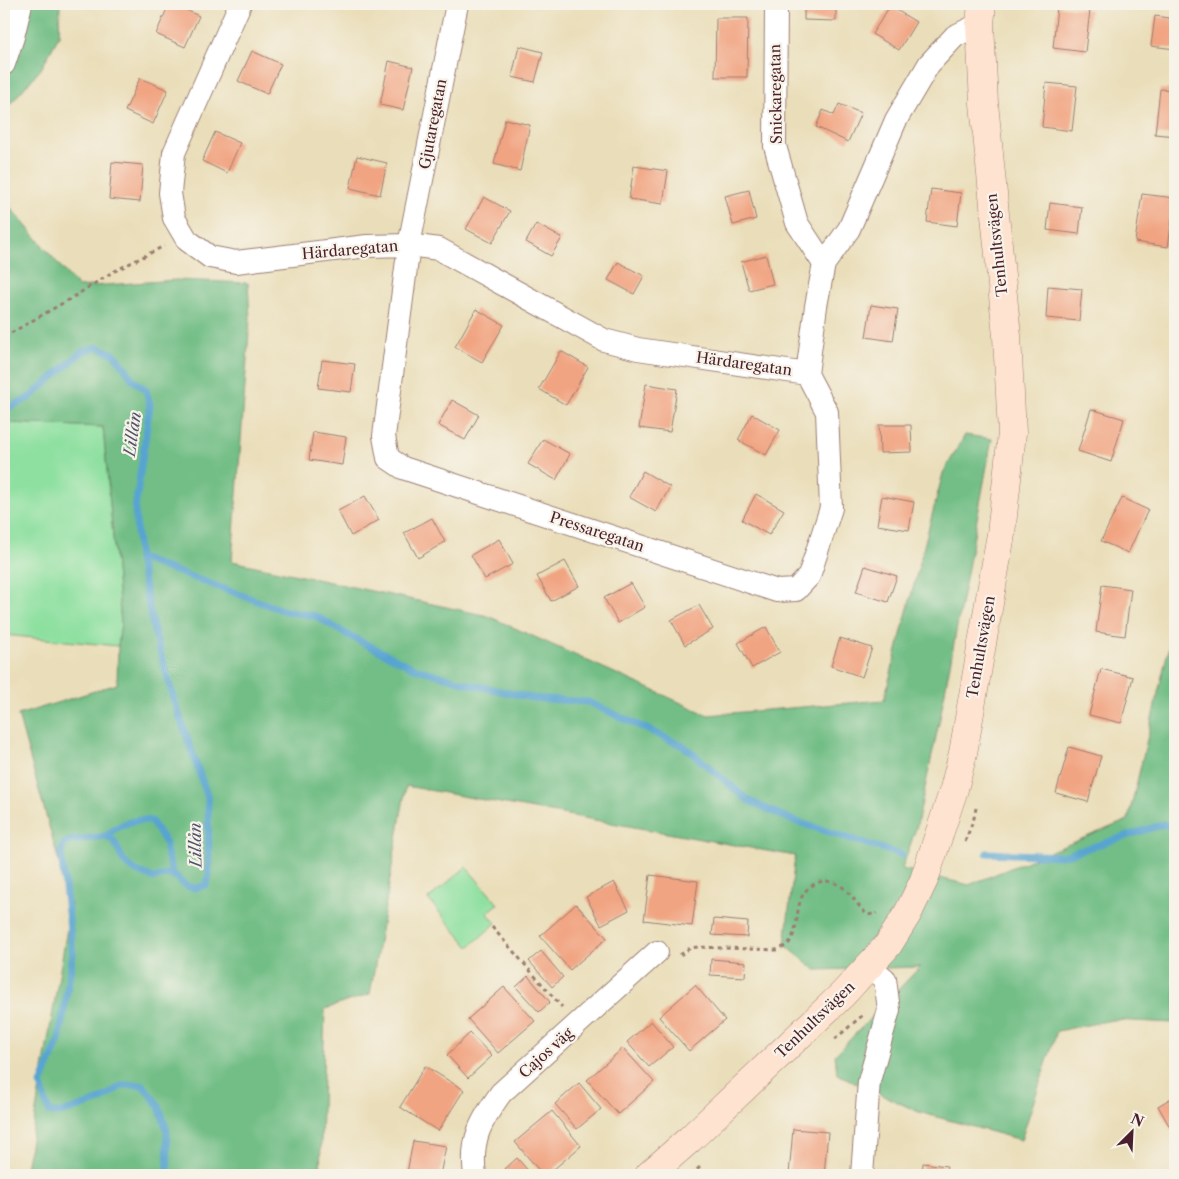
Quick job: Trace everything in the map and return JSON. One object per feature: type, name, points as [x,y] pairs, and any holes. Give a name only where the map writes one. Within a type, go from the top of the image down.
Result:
[{"type":"street","points":[[4,64],[13,37],[20,4]]},
{"type":"street","name":"Härdaregatan","points":[[240,4],[174,153],[170,193],[174,218],[187,240],[210,257],[236,262],[367,246],[409,244],[439,249],[604,340],[638,349],[807,374]]},
{"type":"street","name":"Gjutaregatan","points":[[409,244],[457,4]]},
{"type":"street","name":"Snickaregatan","points":[[776,4],[775,146],[797,223],[824,264]]},
{"type":"street","points":[[807,374],[824,264],[849,229],[896,120],[929,64],[981,14]]},
{"type":"street","name":"Tenhultsvägen","points":[[649,1175],[690,1140],[830,1007],[888,944],[902,923],[924,880],[939,838],[963,752],[1001,534],[1012,433],[1007,336],[984,112],[981,14]]},
{"type":"street","name":"Pressaregatan","points":[[409,244],[384,436],[388,458],[403,468],[777,591],[796,590],[809,576],[831,508],[827,412],[807,374]]},
{"type":"street","name":"Cajos väg","points":[[475,1175],[473,1164],[475,1139],[484,1116],[501,1093],[656,952]]},
{"type":"street","points":[[862,1175],[868,1081],[889,1010],[885,979],[869,966]]},
{"type":"path","points":[[4,337],[111,273],[184,235]]},
{"type":"path","points":[[964,846],[974,818],[975,801]]},
{"type":"path","points":[[656,952],[675,960],[690,948],[698,947],[776,950],[784,948],[793,934],[801,896],[809,888],[823,881],[838,884],[846,889],[868,915],[883,912],[902,923]]},
{"type":"path","points":[[492,927],[577,1024]]},
{"type":"path","points":[[829,1044],[872,1007],[887,990]]},
{"type":"path","points":[[691,1175],[702,1164]]},
{"type":"green space","points":[[4,4],[60,4],[59,36],[41,69],[4,111]]},
{"type":"green space","points":[[4,200],[78,287],[176,280],[248,283],[250,318],[232,561],[488,616],[708,715],[884,700],[943,473],[965,435],[992,439],[940,718],[917,825],[902,869],[969,885],[1128,820],[1175,621],[1175,1023],[1112,1020],[1057,1031],[1021,1140],[919,1112],[837,1074],[835,1055],[920,967],[816,970],[785,945],[795,856],[406,786],[370,994],[325,1009],[320,1175],[25,1175],[71,905],[18,715],[117,684],[121,623],[103,427],[8,423],[4,425]]},
{"type":"green space","points":[[8,423],[103,427],[121,623],[118,646],[4,635],[4,484],[8,455]]},
{"type":"green space","points":[[466,867],[498,904],[487,913],[496,923],[469,947],[428,899]]},
{"type":"building","points":[[169,4],[199,16],[185,47],[156,34]]},
{"type":"building","points":[[804,4],[836,4],[836,21],[804,20]]},
{"type":"building","points":[[890,6],[916,22],[899,50],[872,34]]},
{"type":"building","points":[[1057,6],[1090,10],[1085,52],[1053,48]]},
{"type":"building","points":[[1155,16],[1175,19],[1175,49],[1151,46]]},
{"type":"building","points":[[716,18],[748,18],[747,77],[715,77]]},
{"type":"building","points":[[519,46],[543,52],[535,82],[512,77]]},
{"type":"building","points":[[252,51],[281,64],[267,94],[238,81]]},
{"type":"building","points":[[389,61],[413,67],[403,110],[380,105]]},
{"type":"building","points":[[140,78],[168,90],[153,124],[125,111]]},
{"type":"building","points":[[1046,83],[1077,86],[1072,131],[1042,127]]},
{"type":"building","points":[[1160,89],[1175,90],[1175,136],[1155,134]]},
{"type":"building","points":[[839,104],[861,113],[848,142],[816,127],[823,110],[834,115]]},
{"type":"building","points":[[505,119],[530,125],[520,171],[494,164]]},
{"type":"building","points":[[215,132],[240,143],[227,173],[202,161]]},
{"type":"building","points":[[357,156],[387,163],[380,195],[350,188]]},
{"type":"building","points":[[112,162],[143,165],[140,202],[109,199]]},
{"type":"building","points":[[634,166],[668,171],[663,204],[629,199]]},
{"type":"building","points":[[931,189],[961,193],[957,226],[927,222]]},
{"type":"building","points":[[749,190],[756,219],[733,225],[725,196]]},
{"type":"building","points":[[1142,194],[1175,198],[1168,247],[1135,242]]},
{"type":"building","points":[[484,197],[510,211],[492,243],[466,229]]},
{"type":"building","points":[[1050,203],[1082,207],[1079,234],[1047,230]]},
{"type":"building","points":[[536,224],[562,238],[551,256],[526,242]]},
{"type":"building","points":[[766,255],[773,284],[749,290],[741,262]]},
{"type":"building","points":[[618,262],[644,276],[634,294],[608,280]]},
{"type":"building","points":[[1048,286],[1082,289],[1079,321],[1046,318]]},
{"type":"building","points":[[871,305],[898,309],[893,341],[866,337]]},
{"type":"building","points":[[476,309],[504,325],[482,362],[455,347]]},
{"type":"building","points":[[561,351],[588,367],[566,405],[539,389]]},
{"type":"building","points":[[322,360],[355,364],[351,392],[318,388]]},
{"type":"building","points":[[646,384],[677,389],[670,432],[639,428]]},
{"type":"building","points":[[452,400],[479,415],[465,440],[438,425]]},
{"type":"building","points":[[1091,409],[1124,419],[1111,462],[1078,451]]},
{"type":"building","points":[[752,414],[780,430],[766,455],[738,440]]},
{"type":"building","points":[[879,425],[911,425],[912,452],[880,453]]},
{"type":"building","points":[[313,432],[346,437],[342,465],[309,460]]},
{"type":"building","points":[[543,439],[570,454],[556,480],[528,464]]},
{"type":"building","points":[[643,471],[670,487],[656,512],[629,497]]},
{"type":"building","points":[[756,494],[784,510],[769,535],[742,520]]},
{"type":"building","points":[[365,496],[379,520],[351,536],[338,511]]},
{"type":"building","points":[[882,496],[914,502],[909,530],[877,525]]},
{"type":"building","points":[[1122,498],[1148,510],[1128,553],[1101,541]]},
{"type":"building","points":[[432,518],[445,542],[418,558],[404,533]]},
{"type":"building","points":[[499,539],[513,564],[485,579],[471,555]]},
{"type":"building","points":[[565,561],[579,586],[551,601],[537,576]]},
{"type":"building","points":[[865,566],[897,576],[888,602],[856,592]]},
{"type":"building","points":[[631,583],[645,607],[618,623],[604,598]]},
{"type":"building","points":[[1102,585],[1131,589],[1125,636],[1096,632]]},
{"type":"building","points":[[699,605],[713,629],[685,645],[671,620]]},
{"type":"building","points":[[766,627],[780,652],[752,668],[738,643]]},
{"type":"building","points":[[840,638],[872,648],[862,677],[831,666]]},
{"type":"building","points":[[1101,669],[1133,677],[1121,723],[1089,715]]},
{"type":"building","points":[[1069,747],[1101,756],[1088,802],[1056,793]]},
{"type":"building","points":[[650,875],[698,881],[692,926],[644,920]]},
{"type":"building","points":[[614,882],[629,910],[601,925],[586,897]]},
{"type":"building","points":[[576,904],[607,938],[570,970],[540,936]]},
{"type":"building","points":[[714,919],[748,922],[747,937],[712,935]]},
{"type":"building","points":[[541,951],[563,977],[552,987],[529,961]]},
{"type":"building","points":[[711,959],[746,962],[745,977],[710,975]]},
{"type":"building","points":[[528,976],[550,1002],[539,1012],[516,987]]},
{"type":"building","points":[[695,985],[725,1020],[689,1051],[659,1017]]},
{"type":"building","points":[[504,987],[535,1021],[498,1053],[468,1019]]},
{"type":"building","points":[[651,1021],[673,1047],[649,1067],[627,1042]]},
{"type":"building","points":[[470,1033],[492,1056],[468,1078],[447,1055]]},
{"type":"building","points":[[623,1048],[654,1082],[618,1114],[587,1080]]},
{"type":"building","points":[[425,1066],[464,1090],[438,1131],[400,1107]]},
{"type":"building","points":[[579,1083],[601,1109],[577,1129],[555,1104]]},
{"type":"building","points":[[1175,1096],[1175,1136],[1158,1106]]},
{"type":"building","points":[[552,1111],[581,1146],[547,1175],[543,1175],[515,1142]]},
{"type":"building","points":[[793,1129],[828,1132],[824,1175],[789,1175]]},
{"type":"building","points":[[413,1141],[446,1146],[440,1175],[407,1173]]},
{"type":"building","points":[[517,1158],[532,1175],[510,1175],[505,1169]]},
{"type":"building","points":[[923,1163],[947,1166],[946,1175],[922,1175]]},
{"type":"waterway","name":"Lillån","points":[[4,410],[29,398],[83,351],[97,347],[114,354],[133,380],[146,390],[150,405],[135,509],[139,558],[153,627],[176,706],[208,798],[209,875],[206,885],[196,888],[189,887],[176,876],[168,874],[154,878],[136,871],[124,862],[114,841],[106,836],[70,841],[64,844],[61,853],[73,954],[59,1040],[41,1084],[50,1113],[61,1113],[98,1101],[123,1085],[143,1085],[159,1106],[167,1131],[168,1175]]},
{"type":"waterway","points":[[139,558],[285,611],[316,616],[346,634],[414,668],[473,685],[532,698],[588,702],[685,747],[749,801],[794,821],[902,855]]},
{"type":"waterway","points":[[106,836],[127,823],[151,821],[166,843],[173,876]]},
{"type":"waterway","points":[[987,853],[1063,856],[1164,824],[1175,829]]}]
